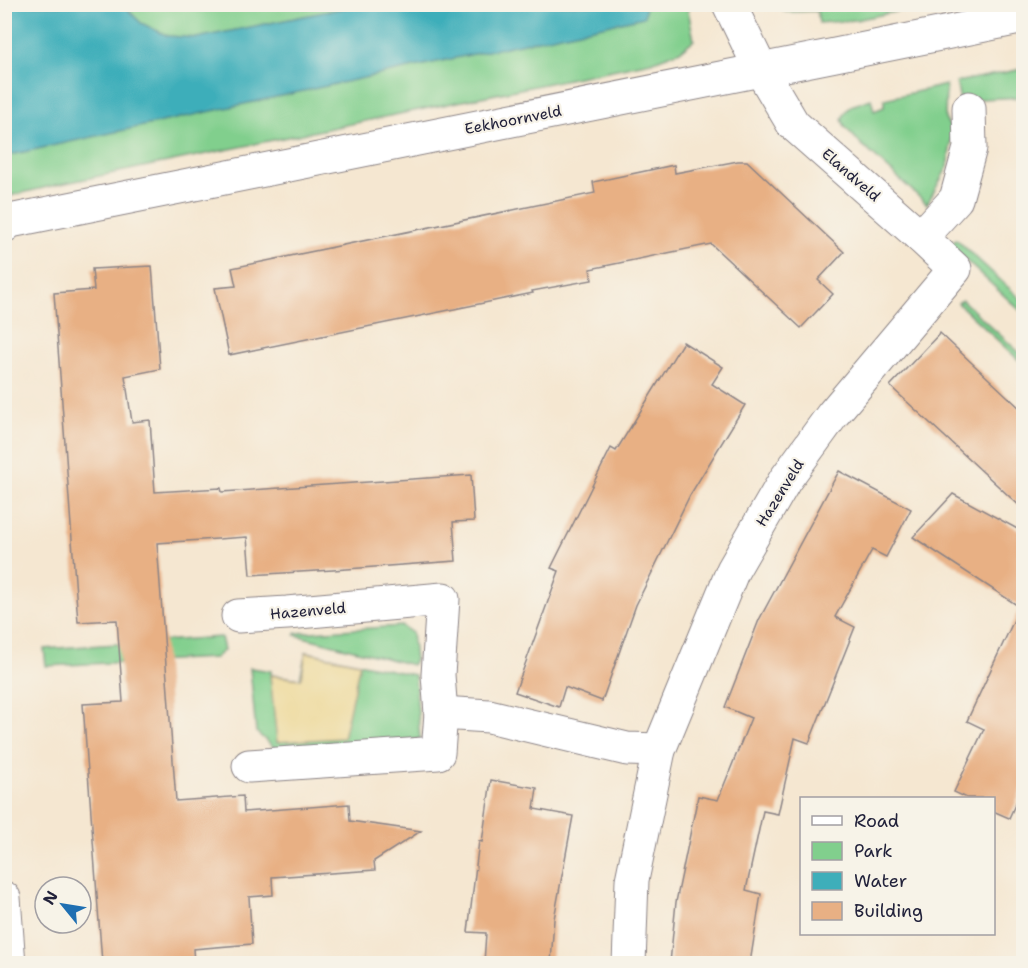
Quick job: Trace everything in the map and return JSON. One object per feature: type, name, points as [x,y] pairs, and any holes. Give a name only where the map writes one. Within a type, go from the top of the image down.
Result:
[{"type":"street","name":"Elandveld","points":[[729,4],[793,124],[955,269]]},
{"type":"street","name":"Eekhoornveld","points":[[4,226],[10,221],[1023,17]]},
{"type":"street","points":[[921,237],[956,199],[970,148],[969,108]]},
{"type":"street","name":"Hazenveld","points":[[629,963],[632,880],[659,750],[733,570],[785,480],[832,414],[955,269]]},
{"type":"street","name":"Hazenveld","points":[[238,616],[443,599],[438,675],[441,713],[438,753],[249,765]]},
{"type":"street","points":[[441,713],[489,716],[627,749],[659,750]]},
{"type":"street","points":[[4,897],[9,963]]},
{"type":"green space","points":[[123,5],[359,5],[197,38],[168,36],[141,23]]},
{"type":"green space","points":[[646,5],[687,5],[694,40],[680,51],[651,62],[5,197],[4,156],[643,17]]},
{"type":"green space","points":[[774,5],[928,5],[856,20],[819,23],[817,11],[786,12]]},
{"type":"green space","points":[[1023,69],[1023,97],[960,100],[956,82]]},
{"type":"green space","points":[[946,85],[945,119],[953,131],[947,168],[927,204],[860,143],[845,127],[842,119],[851,106],[871,99],[874,111],[884,107],[884,99]]},
{"type":"green space","points":[[956,239],[1023,301],[1023,313],[950,246]]},
{"type":"green space","points":[[962,300],[1023,356],[1023,364],[958,303]]},
{"type":"green space","points":[[402,626],[412,633],[415,660],[412,665],[295,635],[296,633]]},
{"type":"green space","points":[[221,637],[224,650],[215,658],[46,666],[44,649]]},
{"type":"green space","points":[[306,652],[415,675],[420,739],[276,749],[256,732],[250,668],[271,671],[271,675],[300,679]]},
{"type":"sand","points":[[306,652],[360,663],[343,738],[277,742],[270,675],[301,679]]},
{"type":"water","points":[[4,5],[123,5],[141,23],[168,36],[197,38],[359,5],[646,5],[644,17],[5,156]]},
{"type":"building","points":[[747,161],[844,252],[818,280],[833,294],[801,328],[711,244],[590,269],[592,280],[229,355],[215,288],[236,286],[232,268],[595,193],[593,182],[674,165],[675,173]]},
{"type":"building","points":[[152,266],[160,369],[125,376],[132,422],[150,420],[155,492],[221,488],[222,492],[471,475],[474,521],[453,522],[456,561],[333,570],[250,575],[247,537],[157,543],[176,801],[243,796],[244,812],[349,804],[350,821],[421,831],[374,861],[375,870],[272,877],[273,895],[249,897],[252,944],[193,949],[194,963],[102,963],[83,704],[123,702],[117,620],[78,622],[54,293],[94,290],[92,269]]},
{"type":"building","points":[[940,333],[1023,411],[1023,509],[890,386]]},
{"type":"building","points":[[683,342],[723,367],[712,384],[745,405],[690,495],[636,605],[602,701],[565,687],[559,707],[515,692],[559,571],[551,568],[611,448],[616,451]]},
{"type":"building","points":[[839,471],[911,509],[886,557],[872,550],[835,617],[855,627],[809,743],[795,738],[778,814],[763,811],[746,890],[761,894],[750,963],[670,963],[676,902],[698,796],[718,800],[751,718],[725,707],[759,620]]},
{"type":"building","points":[[953,494],[1023,532],[1023,787],[1009,818],[995,812],[995,797],[965,797],[954,792],[984,729],[967,721],[1020,607],[913,537]]},
{"type":"building","points":[[491,780],[537,788],[534,809],[573,816],[554,919],[551,963],[484,963],[486,933],[468,932],[479,841],[482,842]]}]
